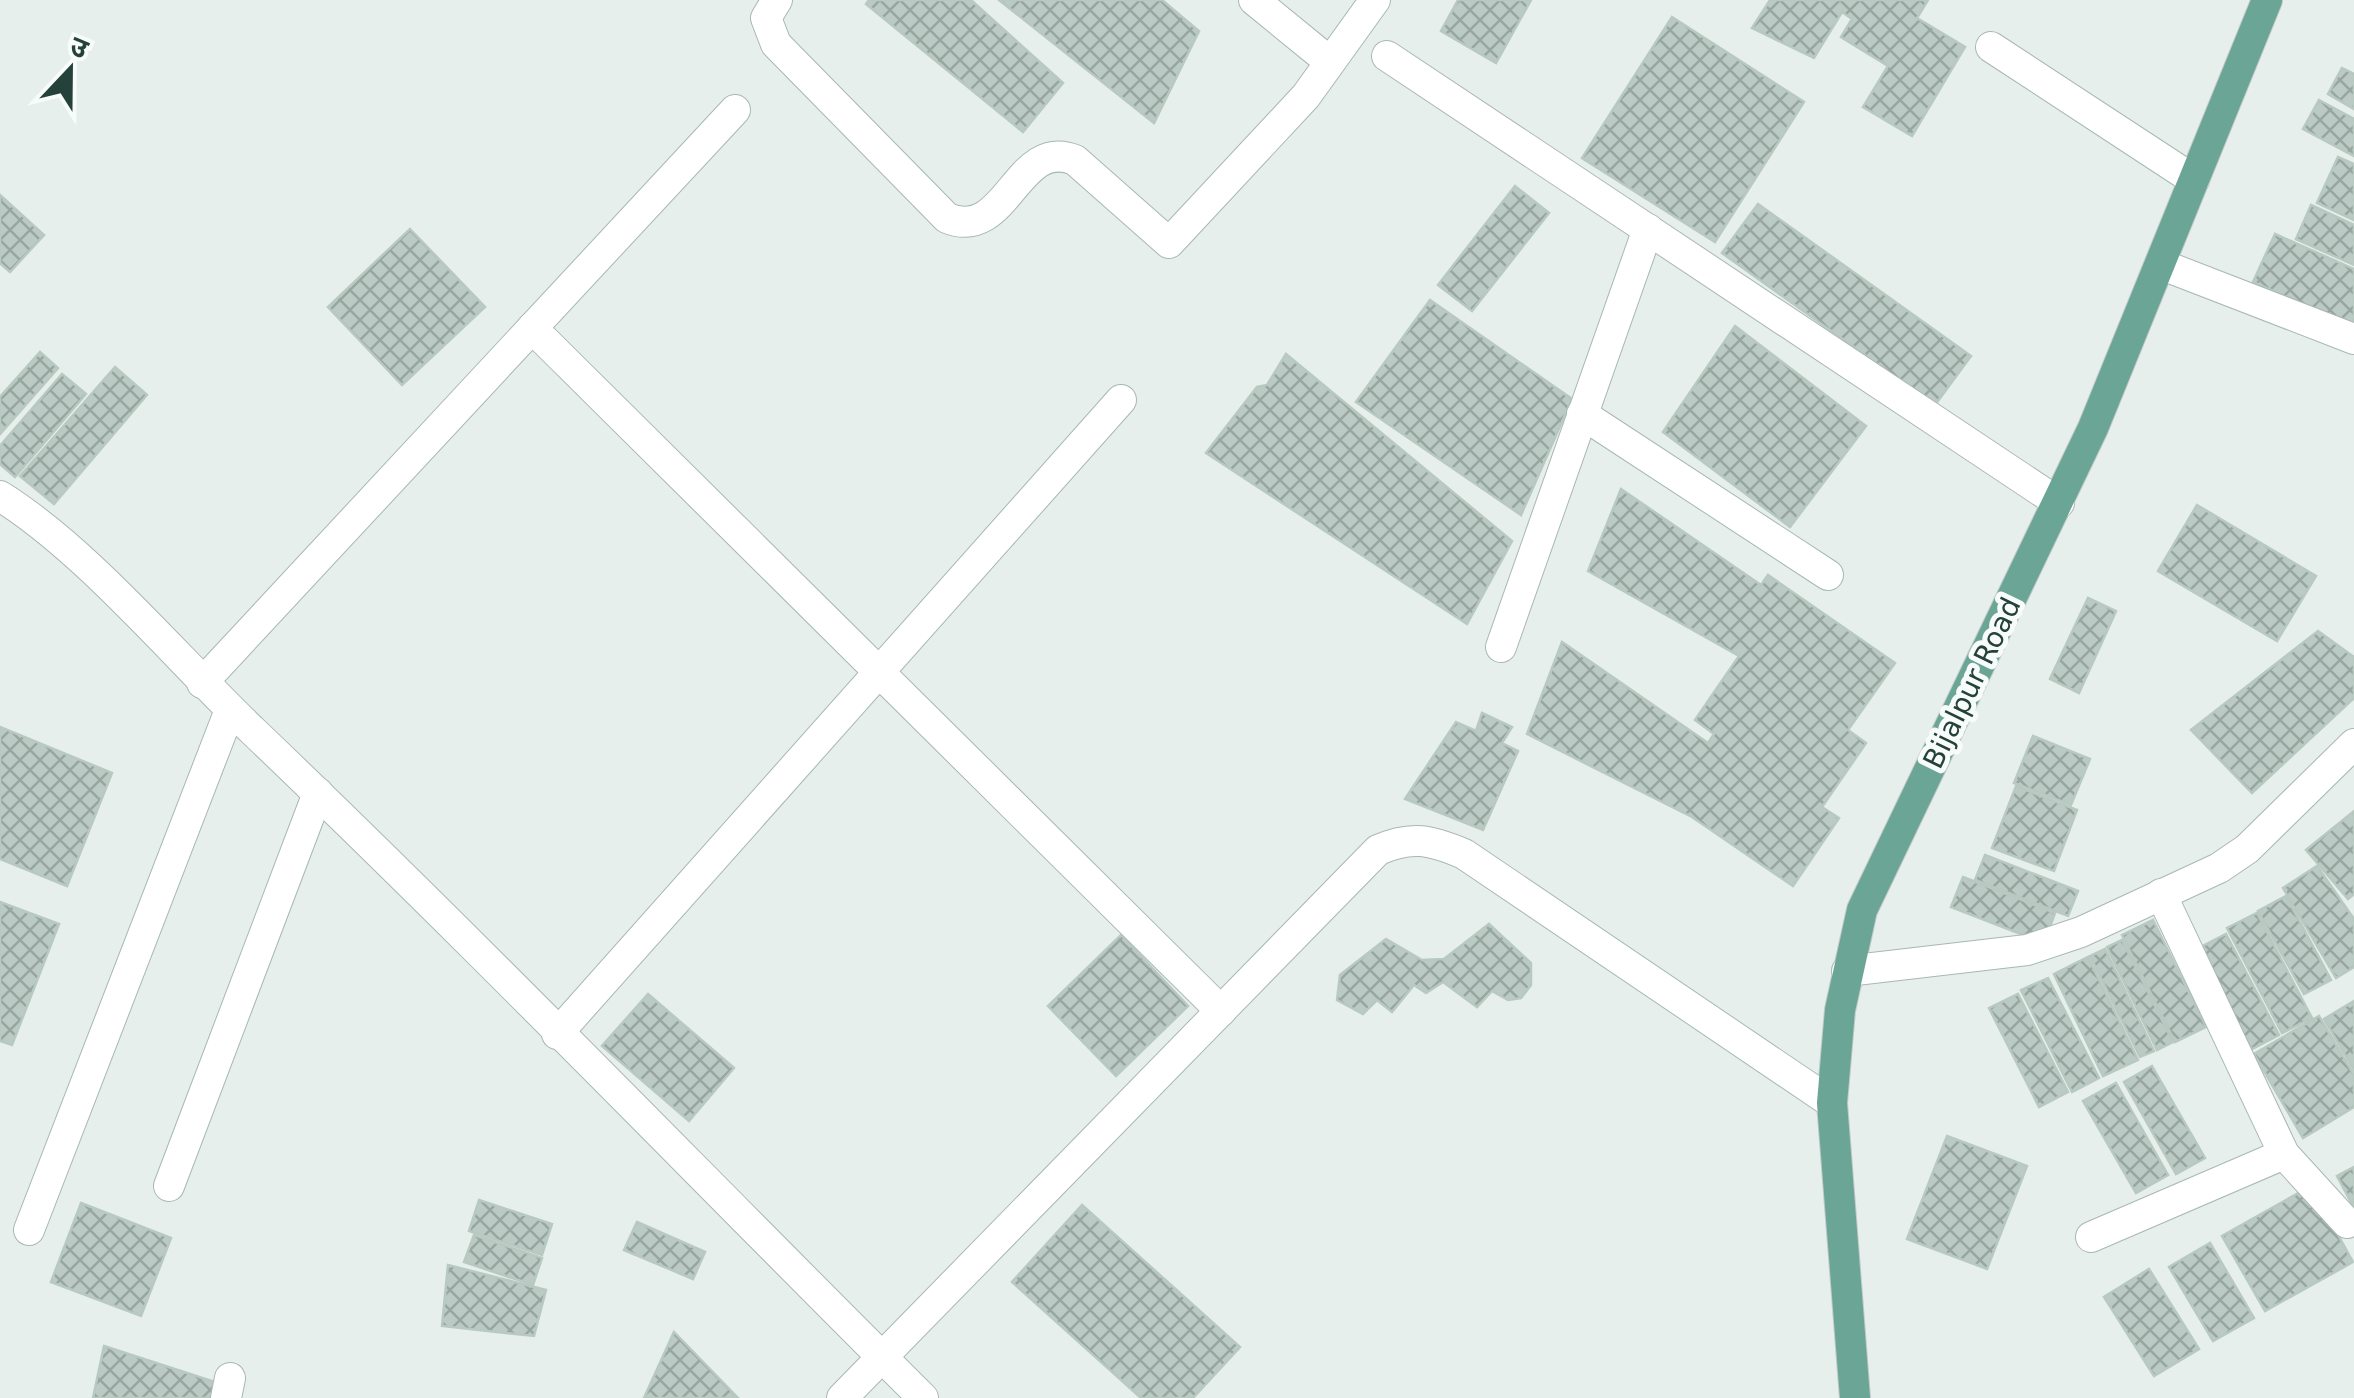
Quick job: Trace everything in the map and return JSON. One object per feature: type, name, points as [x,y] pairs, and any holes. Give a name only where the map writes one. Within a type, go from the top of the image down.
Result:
[{"type":"main road","name":"Bijalpur Road","points":[[1854,1398],[1832,1104],[1846,971],[1862,910],[2058,504],[2267,0]]},
{"type":"street","points":[[778,0],[766,18],[776,44],[947,218],[964,225],[986,218],[1042,157],[1059,153],[1075,160],[1168,243],[1306,96],[1375,0]]},
{"type":"street","points":[[1254,0],[1330,62]]},
{"type":"street","points":[[1991,47],[2194,180]]},
{"type":"street","points":[[1388,56],[2058,504]]},
{"type":"street","points":[[202,682],[735,110]]},
{"type":"street","points":[[1502,647],[1648,229]]},
{"type":"street","points":[[2160,264],[2354,339]]},
{"type":"street","points":[[532,328],[1221,1011]]},
{"type":"street","points":[[557,1034],[1121,400]]},
{"type":"street","points":[[1582,414],[1828,574]]},
{"type":"street","points":[[0,496],[26,512],[73,554],[318,793],[923,1398]]},
{"type":"street","points":[[29,1230],[230,710]]},
{"type":"street","points":[[1846,971],[2028,950],[2081,932],[2247,849],[2354,744]]},
{"type":"street","points":[[168,1186],[318,793]]},
{"type":"street","points":[[842,1398],[1378,850],[1424,838],[1464,854],[1832,1104]]},
{"type":"street","points":[[2162,894],[2284,1154],[2348,1223]]},
{"type":"street","points":[[2091,1237],[2284,1154]]},
{"type":"building","points":[[869,0],[971,0],[1063,83],[1023,132],[866,4]]},
{"type":"building","points":[[999,0],[1162,0],[1199,31],[1154,123]]},
{"type":"building","points":[[1458,0],[1531,0],[1496,63],[1441,31]]},
{"type":"building","points":[[1770,0],[1928,0],[1917,18],[1965,47],[1912,136],[1863,107],[1888,66],[1841,37],[1852,19],[1842,12],[1814,58],[1752,28]]},
{"type":"building","points":[[1672,17],[1804,102],[1715,242],[1582,158]]},
{"type":"building","points":[[2342,68],[2354,74],[2354,109],[2328,94]]},
{"type":"building","points":[[2319,100],[2354,119],[2354,156],[2303,129]]},
{"type":"building","points":[[2338,157],[2354,164],[2354,220],[2317,203]]},
{"type":"building","points":[[1515,186],[1549,213],[1472,311],[1438,285]]},
{"type":"building","points":[[0,195],[44,235],[10,272],[0,263]]},
{"type":"building","points":[[1758,204],[1971,356],[1935,405],[1722,253]]},
{"type":"building","points":[[2311,205],[2354,225],[2354,265],[2296,239]]},
{"type":"building","points":[[410,229],[485,307],[402,385],[328,307]]},
{"type":"building","points":[[2275,234],[2354,269],[2354,327],[2253,282]]},
{"type":"building","points":[[1430,300],[1572,399],[1521,515],[1356,402]]},
{"type":"building","points":[[1735,326],[1866,426],[1790,527],[1663,432]]},
{"type":"building","points":[[40,352],[58,368],[0,434],[0,397]]},
{"type":"building","points":[[1286,354],[1512,541],[1467,624],[1206,453],[1257,387],[1267,385]]},
{"type":"building","points":[[115,367],[147,395],[54,504],[20,476]]},
{"type":"building","points":[[62,374],[86,394],[15,477],[0,464],[0,446]]},
{"type":"building","points":[[1621,489],[1761,585],[1768,575],[1895,663],[1848,730],[1866,743],[1822,807],[1839,818],[1793,886],[1692,817],[1527,734],[1562,642],[1708,743],[1714,734],[1695,720],[1739,656],[1588,571]]},
{"type":"building","points":[[2197,505],[2316,576],[2277,641],[2158,571]]},
{"type":"building","points":[[2088,598],[2116,611],[2079,693],[2050,679]]},
{"type":"building","points":[[2318,631],[2354,657],[2354,698],[2252,793],[2191,730]]},
{"type":"building","points":[[1482,713],[1512,727],[1502,743],[1518,751],[1483,830],[1405,799],[1456,722],[1476,731]]},
{"type":"building","points":[[0,727],[112,773],[67,886],[0,859]]},
{"type":"building","points":[[2033,736],[2090,759],[2071,805],[2014,783]]},
{"type":"building","points":[[2016,786],[2077,810],[2054,871],[1992,848]]},
{"type":"building","points":[[2354,811],[2354,894],[2348,899],[2306,850]]},
{"type":"building","points":[[1985,855],[2078,891],[2068,916],[1975,880]]},
{"type":"building","points":[[2317,866],[2354,919],[2354,967],[2336,978],[2283,888]]},
{"type":"building","points":[[1963,877],[2055,913],[2044,943],[1951,907]]},
{"type":"building","points":[[2286,896],[2331,980],[2304,994],[2258,911]]},
{"type":"building","points":[[0,902],[59,924],[12,1045],[0,1041]]},
{"type":"building","points":[[2257,913],[2312,1018],[2282,1033],[2227,928]]},
{"type":"building","points":[[2153,920],[2206,1027],[2175,1042],[2122,935]]},
{"type":"building","points":[[1489,924],[1531,963],[1531,985],[1521,998],[1508,1000],[1492,991],[1477,1007],[1443,982],[1426,993],[1414,985],[1392,1012],[1377,1000],[1363,1014],[1337,1000],[1340,975],[1386,939],[1422,960],[1444,959]]},
{"type":"building","points":[[2226,934],[2279,1035],[2252,1049],[2195,950]]},
{"type":"building","points":[[1121,935],[1188,1006],[1116,1076],[1048,1006]]},
{"type":"building","points":[[2122,940],[2173,1042],[2157,1050],[2107,947]]},
{"type":"building","points":[[2105,949],[2154,1051],[2140,1057],[2090,956]]},
{"type":"building","points":[[2088,957],[2138,1060],[2103,1076],[2054,974]]},
{"type":"building","points":[[2048,978],[2099,1078],[2072,1092],[2021,990]]},
{"type":"building","points":[[648,994],[734,1068],[689,1121],[602,1046]]},
{"type":"building","points":[[2018,994],[2068,1092],[2039,1107],[1989,1008]]},
{"type":"building","points":[[2354,1001],[2354,1070],[2324,1019]]},
{"type":"building","points":[[2319,1016],[2354,1075],[2354,1107],[2303,1138],[2254,1054]]},
{"type":"building","points":[[2152,1066],[2205,1158],[2176,1174],[2124,1082]]},
{"type":"building","points":[[2116,1083],[2168,1175],[2136,1193],[2083,1101]]},
{"type":"building","points":[[1947,1136],[2027,1166],[1987,1269],[1907,1239]]},
{"type":"building","points":[[2354,1167],[2354,1208],[2337,1176]]},
{"type":"building","points":[[2311,1186],[2353,1262],[2265,1311],[2222,1236]]},
{"type":"building","points":[[479,1200],[552,1224],[542,1255],[469,1231]]},
{"type":"building","points":[[81,1203],[171,1238],[141,1316],[51,1282]]},
{"type":"building","points":[[1082,1205],[1240,1347],[1193,1398],[1141,1398],[1012,1282]]},
{"type":"building","points":[[637,1222],[705,1252],[693,1279],[624,1250]]},
{"type":"building","points":[[474,1235],[542,1258],[533,1285],[464,1262]]},
{"type":"building","points":[[2210,1243],[2254,1318],[2213,1341],[2169,1267]]},
{"type":"building","points":[[448,1265],[546,1290],[534,1336],[442,1326]]},
{"type":"building","points":[[2149,1269],[2199,1349],[2154,1376],[2104,1297]]},
{"type":"building","points":[[674,1332],[738,1398],[644,1398]]},
{"type":"building","points":[[104,1346],[215,1382],[210,1398],[93,1398]]}]
